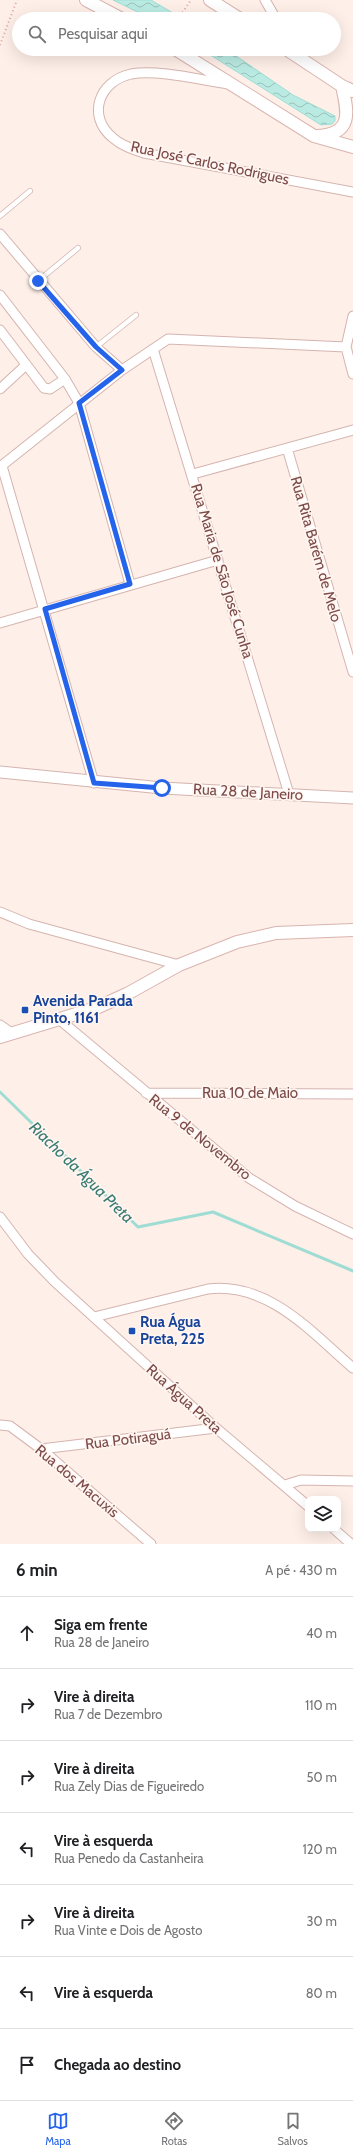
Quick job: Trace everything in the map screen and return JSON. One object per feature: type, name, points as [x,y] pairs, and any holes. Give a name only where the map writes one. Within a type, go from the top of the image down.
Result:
[{"type":"main road","points":[[86,0],[109,12]]},
{"type":"main road","points":[[210,0],[229,12]]},
{"type":"main road","points":[[186,56],[314,136],[353,147]]},
{"type":"main road","points":[[297,56],[347,88],[346,121],[342,128],[335,133],[314,136]]},
{"type":"main road","points":[[0,1037],[96,1008],[128,994],[179,965],[236,942],[276,933],[353,930]]},
{"type":"street","points":[[265,0],[272,12]]},
{"type":"street","points":[[302,56],[308,63]]},
{"type":"street","name":"Rua José Carlos Rodrigues","points":[[232,85],[150,72],[132,74],[112,81],[99,100],[98,108],[103,125],[112,138],[122,145],[144,153],[353,192]]},
{"type":"street","points":[[0,234],[38,281],[96,347],[122,370]]},
{"type":"street","points":[[0,295],[65,380],[79,403],[130,584]]},
{"type":"street","points":[[353,316],[346,347],[353,374]]},
{"type":"street","points":[[0,330],[46,389],[65,380]]},
{"type":"street","points":[[94,783],[45,609],[1,466],[122,370],[164,341],[172,339],[346,347]]},
{"type":"street","name":"Rua Maria de São José Cunha","points":[[153,349],[193,474],[289,794]]},
{"type":"street","points":[[0,389],[26,365]]},
{"type":"street","points":[[193,474],[353,430]]},
{"type":"street","name":"Rua Rita Barém de Melo","points":[[286,448],[353,672]]},
{"type":"street","points":[[0,623],[130,584],[218,560]]},
{"type":"street","name":"Rua 28 de Janeiro","points":[[0,772],[94,783],[353,798]]},
{"type":"street","points":[[0,912],[29,924],[179,965]]},
{"type":"street","name":"Rua 9 de Novembro","points":[[60,1020],[250,1178],[273,1194],[353,1234]]},
{"type":"street","points":[[0,1025],[13,1034]]},
{"type":"street","name":"Rua 10 de Maio","points":[[146,1093],[353,1094]]},
{"type":"street","name":"Rua Água Preta","points":[[1,1222],[54,1282],[216,1428],[305,1503]]},
{"type":"street","points":[[94,1317],[208,1289],[241,1289],[264,1298],[286,1311],[353,1368]]},
{"type":"street","name":"Rua dos Macuxis","points":[[0,1425],[10,1426],[41,1449],[151,1544]]},
{"type":"street","name":"Rua Potiraguá","points":[[41,1449],[216,1428]]},
{"type":"street","points":[[285,1485],[301,1480],[353,1481]]},
{"type":"street","points":[[337,1532],[350,1544]]},
{"type":"lane","points":[[0,216],[30,191]]},
{"type":"lane","points":[[38,281],[78,248]]},
{"type":"lane","points":[[96,347],[136,315]]},
{"type":"path","points":[[12,12],[17,0]]},
{"type":"path","points":[[183,12],[190,1]]},
{"type":"path","points":[[0,45],[12,13]]},
{"type":"water","points":[[113,0],[151,0],[171,12],[138,12]]},
{"type":"water","points":[[212,56],[236,56],[293,95],[335,116],[335,121],[332,124],[321,125]]},
{"type":"waterway","name":"Riacho da Água Preta","points":[[0,1092],[138,1227],[213,1212],[353,1271]]},
{"type":"place","name":"Avenida Parada Pinto, 1161","points":[[25,1010]]},
{"type":"place","name":"Rua Água Preta, 225","points":[[132,1331]]},
{"type":"route","points":[[38,281],[96,347],[122,370],[79,403],[130,584],[45,609],[94,783],[162,788]]}]
